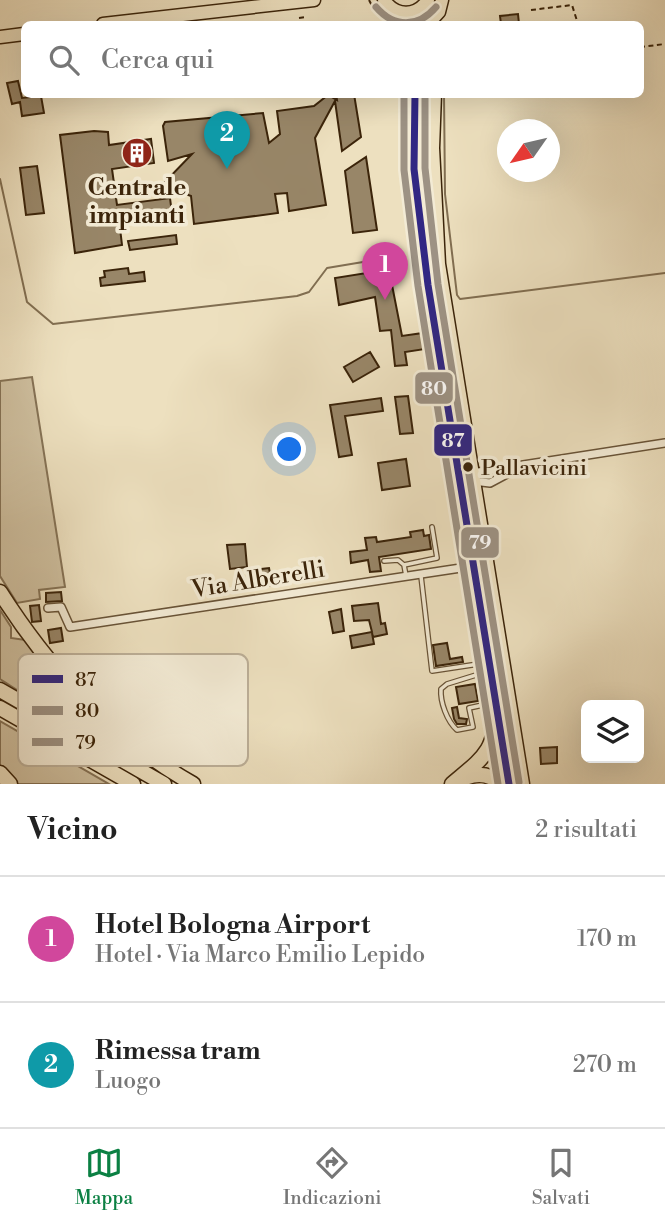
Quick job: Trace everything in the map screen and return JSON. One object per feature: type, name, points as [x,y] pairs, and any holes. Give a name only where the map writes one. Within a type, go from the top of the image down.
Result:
[{"type":"highway","points":[[0,592],[45,654]]},
{"type":"highway","points":[[0,690],[18,700]]},
{"type":"highway","points":[[453,784],[488,752],[495,736],[496,705]]},
{"type":"highway","points":[[0,708],[18,718]]},
{"type":"highway","points":[[101,766],[133,784]]},
{"type":"highway","points":[[132,766],[164,784]]},
{"type":"highway","points":[[166,766],[193,784]]},
{"type":"highway","points":[[0,773],[10,784]]},
{"type":"highway","points":[[453,784],[478,774],[493,777],[501,784]]},
{"type":"main road","points":[[129,21],[314,0]]},
{"type":"main road","points":[[384,0],[404,19],[424,5]]},
{"type":"main road","points":[[430,21],[438,14],[442,0]]},
{"type":"main road","points":[[0,37],[21,34]]},
{"type":"main road","points":[[415,98],[416,189],[429,293],[468,476]]},
{"type":"main road","points":[[435,98],[433,148],[439,264],[481,564],[523,784]]},
{"type":"main road","points":[[481,564],[490,667],[509,784]]},
{"type":"street","points":[[429,293],[443,290]]},
{"type":"street","points":[[468,476],[525,464],[665,443]]},
{"type":"street","points":[[468,476],[490,483],[525,464]]},
{"type":"street","name":"Via Alberelli","points":[[48,608],[61,607],[70,627],[481,564]]},
{"type":"lane","points":[[404,565],[437,558],[432,527]]},
{"type":"lane","points":[[384,561],[398,560],[404,565],[406,576]]},
{"type":"lane","points":[[421,574],[432,671],[490,667]]},
{"type":"lane","points":[[490,667],[441,689],[450,723],[457,730],[473,727],[469,708],[496,705]]},
{"type":"lane","points":[[459,669],[466,678]]},
{"type":"path","points":[[369,0],[384,21]]},
{"type":"path","points":[[531,10],[572,5],[577,21]]},
{"type":"path","points":[[299,18],[306,17]]},
{"type":"path","points":[[644,47],[665,44]]},
{"type":"shaded area","points":[[32,377],[65,587],[39,590],[40,599],[17,603],[0,576],[0,381]]},
{"type":"shaded area","points":[[0,610],[11,627],[11,638],[25,640],[38,654],[18,654],[18,691],[0,679]]},
{"type":"shaded area","points":[[0,721],[18,731],[18,766],[78,766],[109,784],[15,784],[0,769]]},
{"type":"building","points":[[518,14],[519,21],[501,21],[500,16]]},
{"type":"building","points":[[18,81],[21,98],[41,98],[44,113],[22,116],[20,102],[12,104],[7,83]]},
{"type":"building","points":[[324,98],[355,98],[361,137],[342,151],[335,101],[315,138],[326,205],[289,211],[287,193],[275,194],[278,213],[194,224],[191,196],[162,185],[192,154],[168,161],[163,126],[165,122],[263,113],[269,143],[280,134],[277,111],[314,106]]},
{"type":"building","points":[[108,132],[109,145],[151,139],[154,163],[112,169],[117,205],[170,198],[172,214],[119,220],[122,245],[75,253],[60,135]]},
{"type":"building","points":[[366,157],[377,230],[353,233],[345,171]]},
{"type":"building","points":[[37,166],[44,213],[26,215],[20,168]]},
{"type":"building","points":[[176,235],[177,244],[130,250],[128,241]]},
{"type":"building","points":[[128,268],[129,274],[144,272],[145,281],[101,286],[100,278],[105,277],[104,271]]},
{"type":"building","points":[[379,271],[392,285],[402,336],[423,333],[425,349],[405,352],[407,365],[395,366],[391,330],[380,331],[375,297],[339,305],[335,278]]},
{"type":"building","points":[[370,352],[379,367],[353,382],[344,367]]},
{"type":"building","points":[[408,396],[413,433],[400,434],[395,397]]},
{"type":"building","points":[[381,398],[383,411],[345,416],[352,455],[339,457],[330,405]]},
{"type":"building","points":[[406,459],[410,486],[382,490],[378,463]]},
{"type":"building","points":[[423,530],[424,536],[429,535],[431,549],[379,557],[381,571],[370,572],[368,560],[351,563],[350,552],[367,550],[365,538],[376,537],[377,542],[411,537],[410,532]]},
{"type":"building","points":[[245,544],[247,567],[230,569],[227,545]]},
{"type":"building","points":[[269,568],[272,585],[256,588],[253,570]]},
{"type":"building","points":[[61,592],[62,601],[46,602],[46,593]]},
{"type":"building","points":[[378,603],[381,624],[385,623],[387,634],[373,637],[372,633],[374,644],[352,648],[350,636],[372,632],[369,620],[354,621],[352,606]]},
{"type":"building","points":[[39,605],[41,621],[32,622],[30,606]]},
{"type":"building","points":[[341,609],[344,631],[333,633],[329,612]]},
{"type":"building","points":[[61,628],[63,641],[50,643],[48,630]]},
{"type":"building","points":[[447,643],[450,659],[462,657],[463,662],[436,666],[433,645]]},
{"type":"building","points":[[475,684],[478,701],[459,704],[456,687]]},
{"type":"building","points":[[457,707],[459,718],[467,719],[466,724],[457,724],[454,719],[452,708]]},
{"type":"building","points":[[557,747],[557,763],[541,764],[540,748]]},
{"type":"waterway","points":[[444,98],[445,194],[457,295],[460,299],[665,273]]},
{"type":"waterway","points":[[0,179],[27,302],[53,324],[297,296],[309,292],[327,268],[387,258]]},
{"type":"transit line","name":"80","points":[[376,7],[395,21]]},
{"type":"transit line","name":"80","points":[[417,21],[436,7]]},
{"type":"transit line","name":"80","points":[[404,98],[404,170],[418,286],[498,784]]},
{"type":"transit line","name":"87","points":[[415,98],[414,169],[428,285],[509,784]]},
{"type":"transit line","name":"79","points":[[425,98],[425,168],[438,284],[519,782]]},
{"type":"place","name":"Centrale impianti","points":[[137,153]]},
{"type":"place","name":"Rimessa tram","points":[[227,169]]},
{"type":"place","name":"Hotel Bologna Airport","points":[[385,300]]},
{"type":"place","name":"Pallavicini","points":[[468,467]]}]
